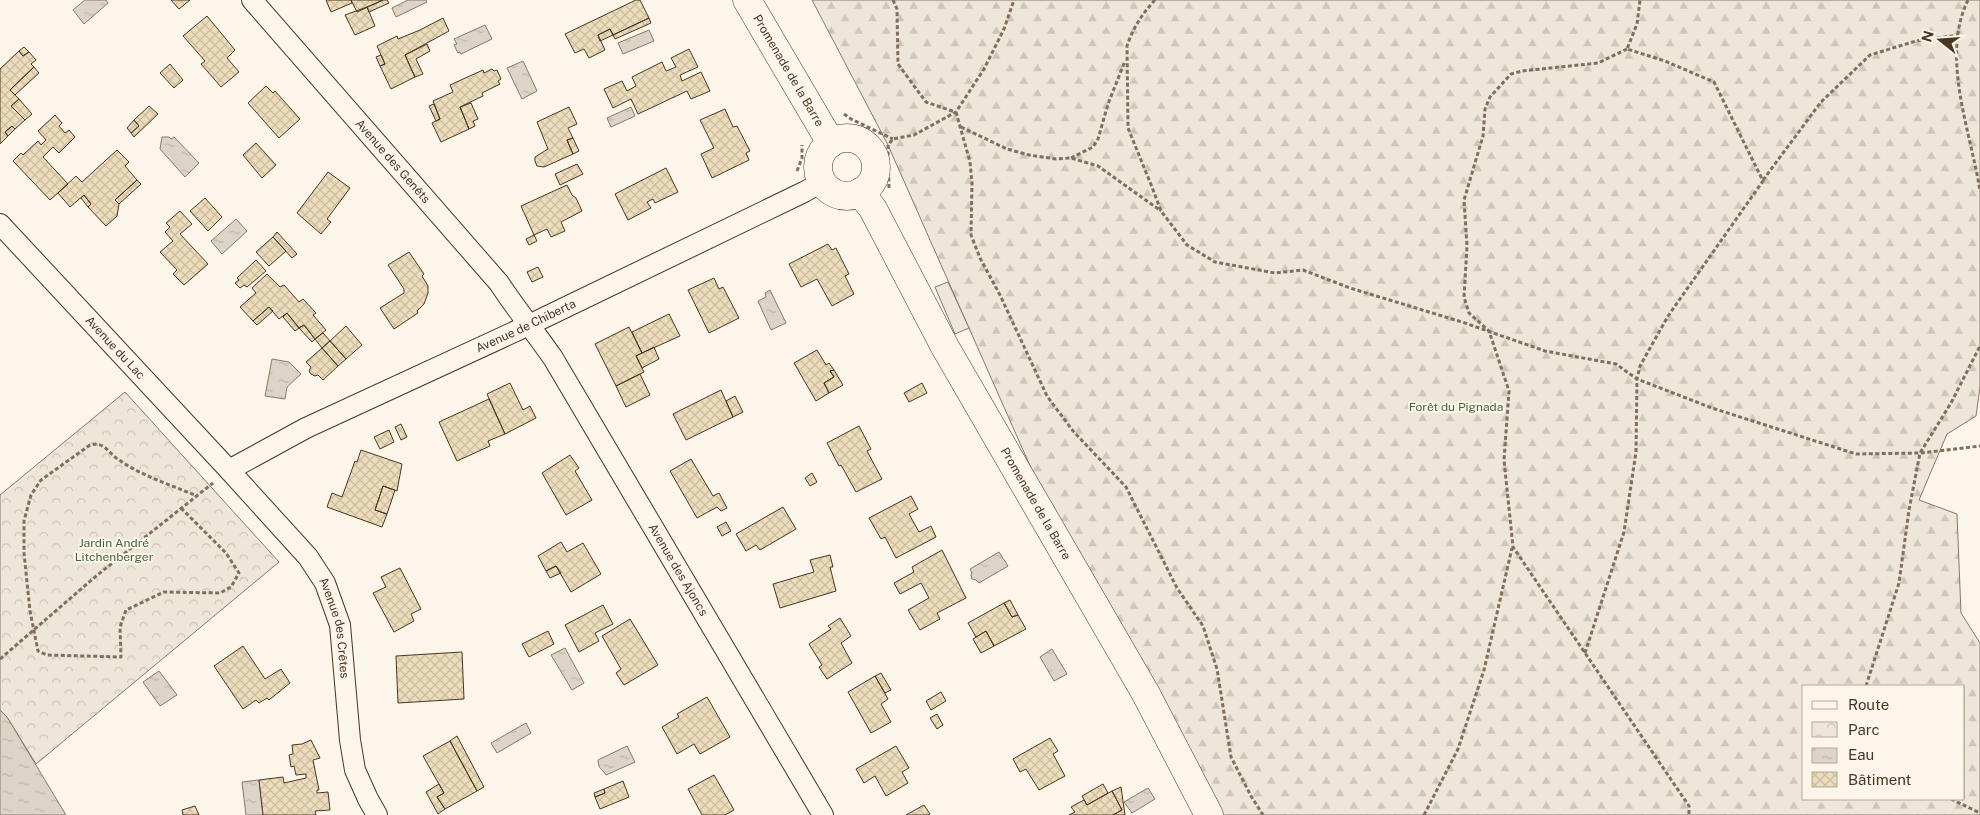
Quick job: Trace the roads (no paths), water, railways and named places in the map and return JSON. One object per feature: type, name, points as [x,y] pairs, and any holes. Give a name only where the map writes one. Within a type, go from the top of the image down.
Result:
[{"type":"main road","name":"Promenade de la Barre","points":[[747,0],[831,143]]},
{"type":"main road","points":[[844,138],[851,138],[870,149],[875,162],[874,176],[866,200],[853,195],[839,195],[826,187],[822,182],[818,174],[820,156],[831,143],[844,138]]},
{"type":"main road","name":"Promenade de la Barre","points":[[866,200],[944,347],[1146,694],[1209,815]]},
{"type":"street","name":"Avenue des Genêts","points":[[252,0],[492,275],[529,325]]},
{"type":"street","name":"Avenue de Chiberta","points":[[223,475],[306,428],[529,325],[822,182]]},
{"type":"street","name":"Avenue du Lac","points":[[0,224],[223,475]]},
{"type":"street","name":"Avenue des Ajoncs","points":[[529,325],[536,332],[553,358],[824,815]]},
{"type":"street","name":"Avenue des Crêtes","points":[[223,475],[308,558],[324,583],[340,625],[350,740],[355,770],[377,815]]},
{"type":"water","points":[[85,0],[106,0],[108,3],[84,24],[73,10]]},
{"type":"water","points":[[408,0],[426,0],[427,2],[396,17],[392,8]]},
{"type":"water","points":[[485,25],[492,39],[461,54],[460,52],[458,53],[454,45],[457,44],[454,39]]},
{"type":"water","points":[[649,30],[654,41],[623,54],[618,43]]},
{"type":"water","points":[[523,61],[537,91],[522,99],[507,68]]},
{"type":"water","points":[[631,107],[635,116],[611,127],[607,118]]},
{"type":"water","points":[[162,137],[169,137],[171,139],[174,137],[199,163],[185,177],[160,149]]},
{"type":"water","points":[[236,219],[247,231],[222,254],[211,241]]},
{"type":"water","points":[[770,290],[786,323],[771,330],[758,301],[766,297],[765,293]]},
{"type":"water","points":[[272,359],[289,362],[301,374],[287,387],[285,399],[265,396]]},
{"type":"water","points":[[999,552],[1008,566],[979,583],[972,579],[970,569]]},
{"type":"water","points":[[565,648],[584,683],[572,690],[551,655]]},
{"type":"water","points":[[1052,649],[1067,674],[1054,681],[1040,657]]},
{"type":"water","points":[[159,671],[177,695],[160,706],[143,682]]},
{"type":"water","points":[[0,710],[7,717],[66,815],[0,815]]},
{"type":"water","points":[[526,723],[531,733],[497,753],[491,743]]},
{"type":"water","points":[[627,746],[635,762],[606,775],[600,767],[598,760]]},
{"type":"water","points":[[259,780],[263,815],[246,815],[242,782]]},
{"type":"water","points":[[1148,788],[1155,799],[1132,813],[1124,802]]},
{"type":"park label","name":"Forêt du Pignada","points":[[1456,407]]},
{"type":"park label","name":"Jardin André Litchenberger","points":[[114,550]]}]
